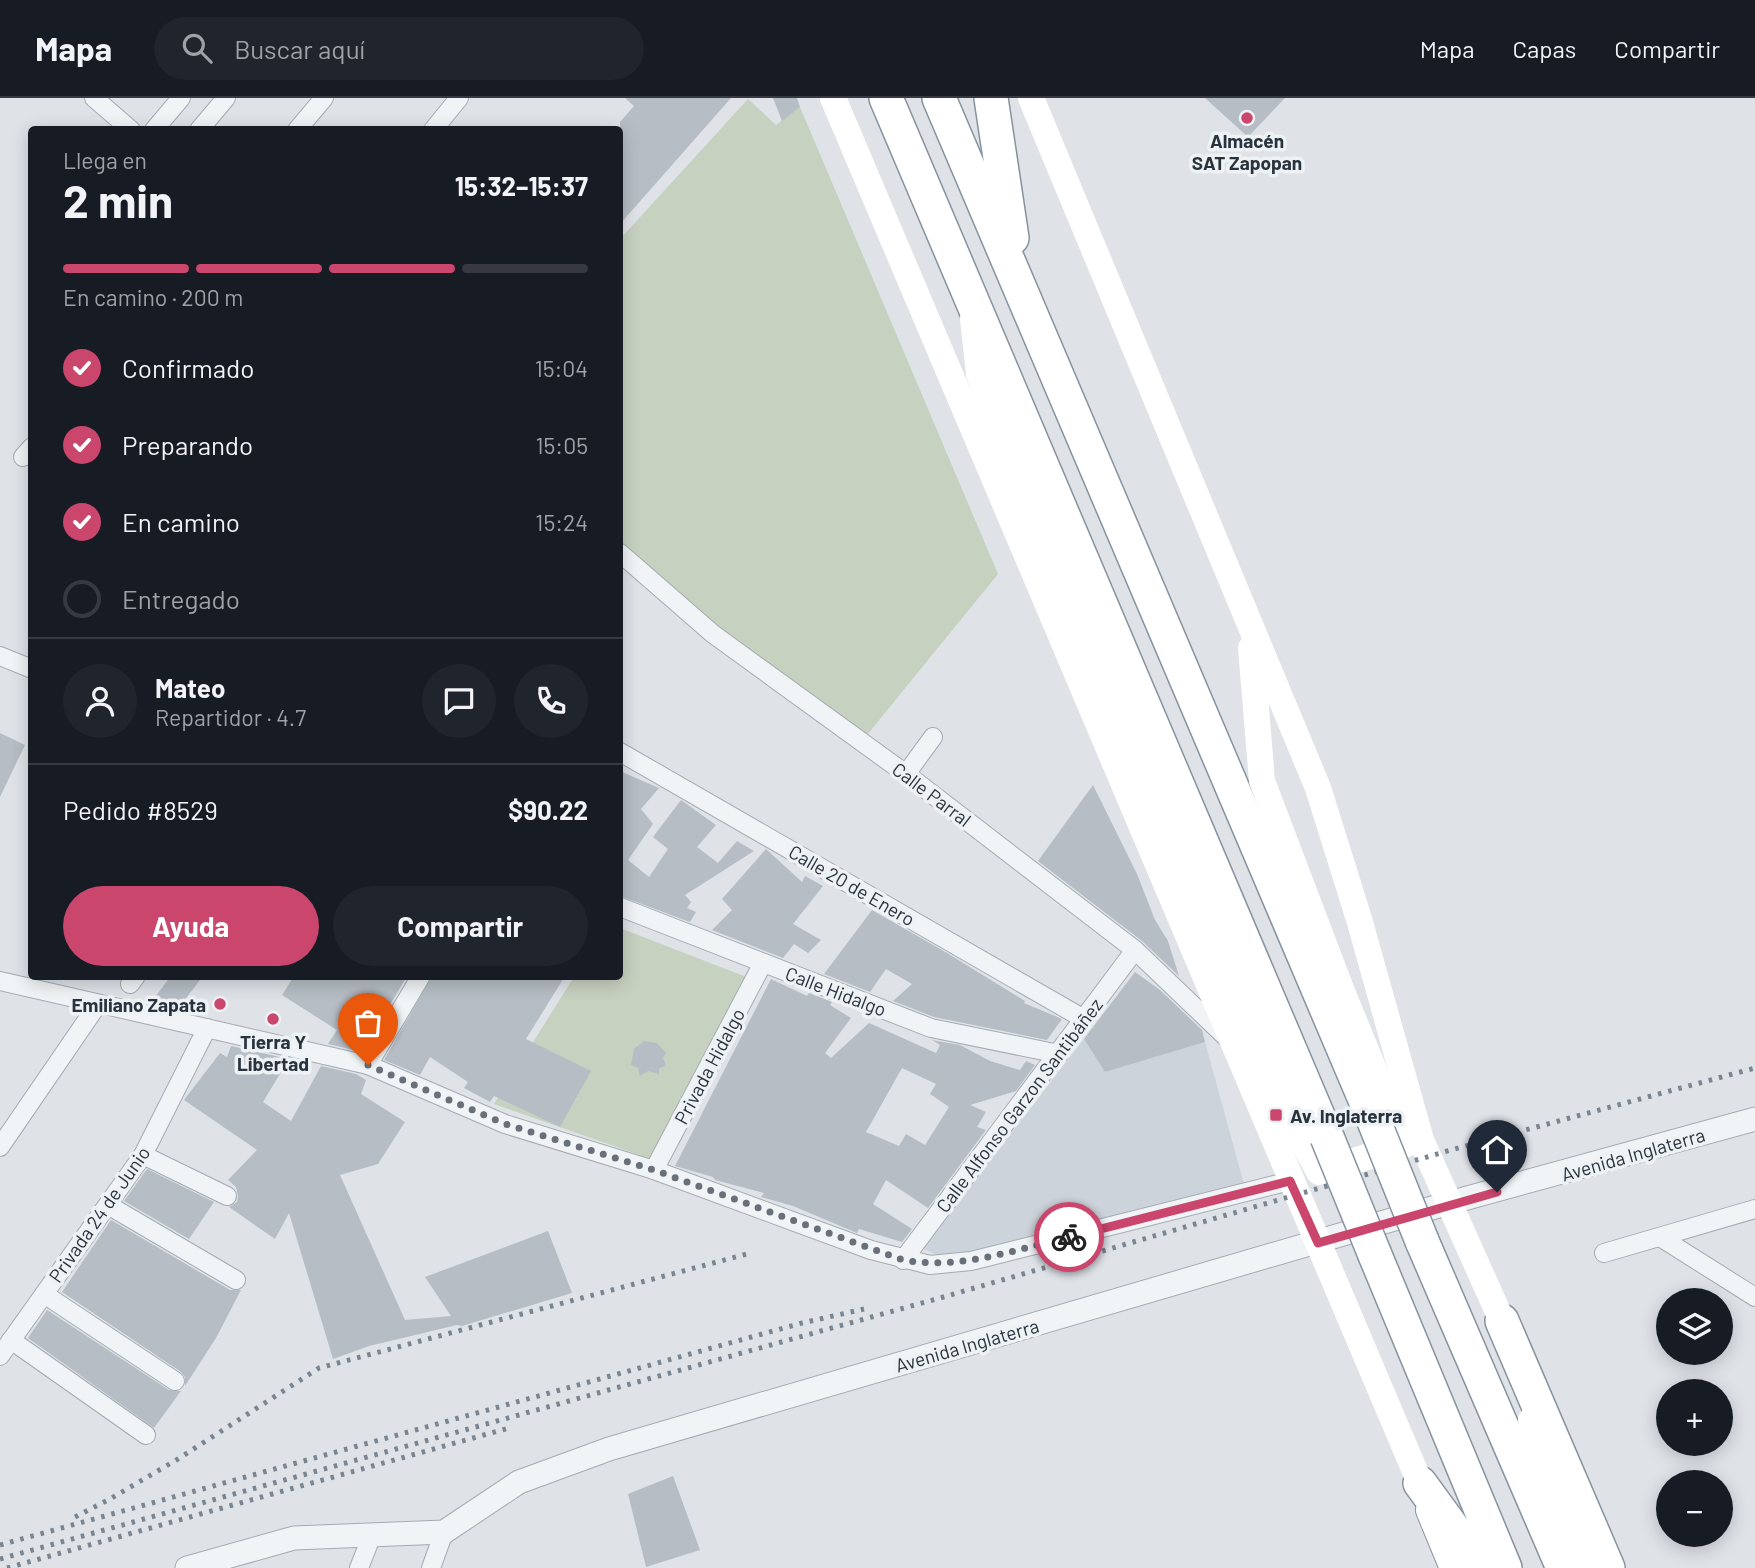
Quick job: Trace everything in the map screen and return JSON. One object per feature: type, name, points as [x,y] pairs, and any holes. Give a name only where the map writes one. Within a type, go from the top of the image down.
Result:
[{"type":"highway","points":[[886,98],[1327,1137],[1506,1568]]},
{"type":"highway","points":[[939,98],[1563,1568]]},
{"type":"highway","points":[[991,98],[1018,282]]},
{"type":"highway","points":[[1503,1321],[1608,1568]]},
{"type":"highway","points":[[1420,1483],[1455,1568]]},
{"type":"highway","points":[[1420,1483],[1458,1535],[1477,1568]]},
{"type":"main road","points":[[832,98],[1420,1483]]},
{"type":"main road","points":[[1031,98],[1318,788],[1336,842],[1413,1143]]},
{"type":"main road","points":[[969,289],[979,374],[1008,456],[1283,1104],[1319,1171]]},
{"type":"main road","points":[[1062,582],[1078,678]]},
{"type":"main road","points":[[1249,625],[1262,781],[1343,994],[1413,1143],[1449,1203],[1503,1321],[1549,1482],[1582,1568]]},
{"type":"main road","points":[[1290,1181],[1413,1143]]},
{"type":"street","points":[[157,126],[181,98]]},
{"type":"street","points":[[202,126],[226,98]]},
{"type":"street","points":[[300,126],[324,98]]},
{"type":"street","points":[[436,126],[459,98]]},
{"type":"street","points":[[98,99],[127,126]]},
{"type":"street","name":"Calle Parral","points":[[623,556],[713,634],[906,774],[1135,950],[1235,1046]]},
{"type":"street","points":[[0,656],[28,667]]},
{"type":"street","points":[[906,774],[933,737]]},
{"type":"street","name":"Calle 20 de Enero","points":[[623,753],[1084,1019]]},
{"type":"street","name":"Calle Hidalgo","points":[[623,908],[931,1028],[1059,1054]]},
{"type":"street","name":"Calle Alfonso Garzon Santibáñez","points":[[903,1260],[1135,950]]},
{"type":"street","name":"Privada Hidalgo","points":[[654,1170],[763,962]]},
{"type":"street","points":[[368,1065],[419,980]]},
{"type":"street","points":[[0,981],[368,1065],[505,1124],[654,1170],[903,1260],[930,1265],[971,1261],[1290,1181]]},
{"type":"street","points":[[0,1147],[98,1004]]},
{"type":"street","name":"Privada 24 de Junio","points":[[0,1356],[143,1155],[207,1028]]},
{"type":"street","name":"Avenida Inglaterra","points":[[444,1532],[519,1482],[609,1449],[1449,1203],[1755,1119]]},
{"type":"street","points":[[143,1155],[227,1196]]},
{"type":"street","points":[[108,1205],[236,1280]]},
{"type":"street","points":[[1604,1253],[1755,1209]]},
{"type":"street","points":[[1660,1237],[1755,1297]]},
{"type":"street","points":[[44,1294],[175,1381]]},
{"type":"street","points":[[11,1340],[146,1435]]},
{"type":"street","points":[[187,1568],[294,1538],[444,1532],[431,1568]]},
{"type":"street","points":[[359,1568],[373,1535]]},
{"type":"shaded area","points":[[1084,1039],[1105,1072],[1205,1042],[1245,1188],[947,1260],[922,1248]]},
{"type":"green space","points":[[748,99],[776,125],[800,107],[998,574],[867,735],[714,626],[623,545],[623,236]]},
{"type":"green space","points":[[623,929],[749,978],[654,1160],[494,1104],[572,980],[623,980]]},
{"type":"building","points":[[625,98],[731,98],[623,221],[623,126],[620,126],[620,122],[634,106]]},
{"type":"building","points":[[773,98],[797,98],[800,107],[782,121]]},
{"type":"building","name":"Almacén SAT Zapopan","points":[[1205,98],[1285,98],[1248,137]]},
{"type":"building","points":[[0,733],[25,745],[0,797]]},
{"type":"building","points":[[623,772],[659,788],[641,809],[653,824],[628,860],[649,877],[668,849],[653,837],[681,800],[716,825],[697,847],[718,863],[737,841],[754,851],[685,895],[691,902],[687,908],[696,912],[690,922],[623,897]]},
{"type":"building","points":[[1093,785],[1137,874],[1155,920],[1168,941],[1179,976],[1142,941],[1038,861]]},
{"type":"building","points":[[766,849],[802,882],[805,876],[823,886],[793,924],[821,940],[808,953],[794,944],[783,958],[712,930],[732,910],[722,899]]},
{"type":"building","points":[[872,910],[947,953],[1025,1001],[1024,1003],[1062,1019],[1047,1040],[934,1017],[893,1001],[912,984],[886,969],[870,992],[824,974]]},
{"type":"building","points":[[1135,972],[1160,990],[1202,1030],[1205,1042],[1105,1072],[1084,1039]]},
{"type":"building","points":[[771,979],[807,996],[809,993],[832,1002],[830,1005],[851,1018],[825,1053],[831,1058],[869,1023],[936,1053],[940,1045],[932,1040],[960,1045],[990,1061],[1020,1070],[1026,1061],[1035,1065],[1016,1091],[970,1105],[986,1112],[977,1127],[986,1130],[928,1208],[886,1180],[873,1204],[912,1229],[902,1242],[859,1229],[857,1233],[793,1206],[761,1197],[764,1193],[675,1166]],"holes":[[[902,1068],[936,1084],[930,1094],[949,1107],[925,1145],[906,1134],[899,1146],[866,1132]]]},
{"type":"building","points":[[168,980],[200,980],[177,1010],[155,997]]},
{"type":"building","points":[[291,980],[405,980],[362,1052],[328,1044],[337,1030],[282,995]]},
{"type":"building","points":[[430,980],[563,980],[526,1039],[591,1071],[560,1127],[494,1096],[490,1102],[464,1088],[468,1082],[430,1057],[420,1075],[384,1060]]},
{"type":"building","points":[[644,1041],[657,1043],[666,1053],[663,1058],[666,1066],[659,1068],[659,1074],[648,1071],[640,1076],[638,1068],[631,1065],[634,1049]]},
{"type":"building","points":[[231,1046],[289,1059],[263,1102],[291,1121],[321,1066],[356,1074],[366,1080],[361,1094],[405,1122],[378,1164],[340,1175],[405,1320],[451,1316],[425,1277],[548,1231],[572,1293],[462,1326],[369,1346],[333,1359],[289,1213],[275,1239],[229,1207],[237,1202],[238,1196],[236,1187],[228,1180],[257,1150],[184,1100],[220,1053],[227,1057]]},
{"type":"building","points":[[147,1169],[214,1202],[189,1239],[124,1201]]},
{"type":"building","points":[[111,1220],[230,1290],[241,1290],[216,1338],[185,1386],[185,1377],[181,1372],[62,1292]]},
{"type":"building","points":[[47,1310],[169,1390],[181,1391],[154,1428],[28,1338]]},
{"type":"building","points":[[673,1476],[700,1550],[646,1567],[628,1494]]},
{"type":"railway","points":[[0,1559],[940,1298],[1451,1150],[1755,1068]]},
{"type":"railway","points":[[75,1517],[178,1459],[319,1368],[747,1254]]},
{"type":"railway","points":[[0,1545],[802,1323],[864,1309]]},
{"type":"railway","points":[[7,1568],[509,1428]]},
{"type":"way so far","points":[[368,1065],[505,1124],[654,1170],[903,1260],[930,1265],[971,1261],[1069,1237]]},
{"type":"place","name":"Almacén SAT Zapopan","points":[[1247,118]]},
{"type":"place","name":"Emiliano Zapata","points":[[220,1004]]},
{"type":"place","name":"Tierra Y Libertad","points":[[273,1019]]},
{"type":"place","name":"Av. Inglaterra","points":[[1276,1115]]},
{"type":"route","points":[[1069,1237],[1290,1181],[1318,1243],[1449,1203],[1497,1192]]}]
